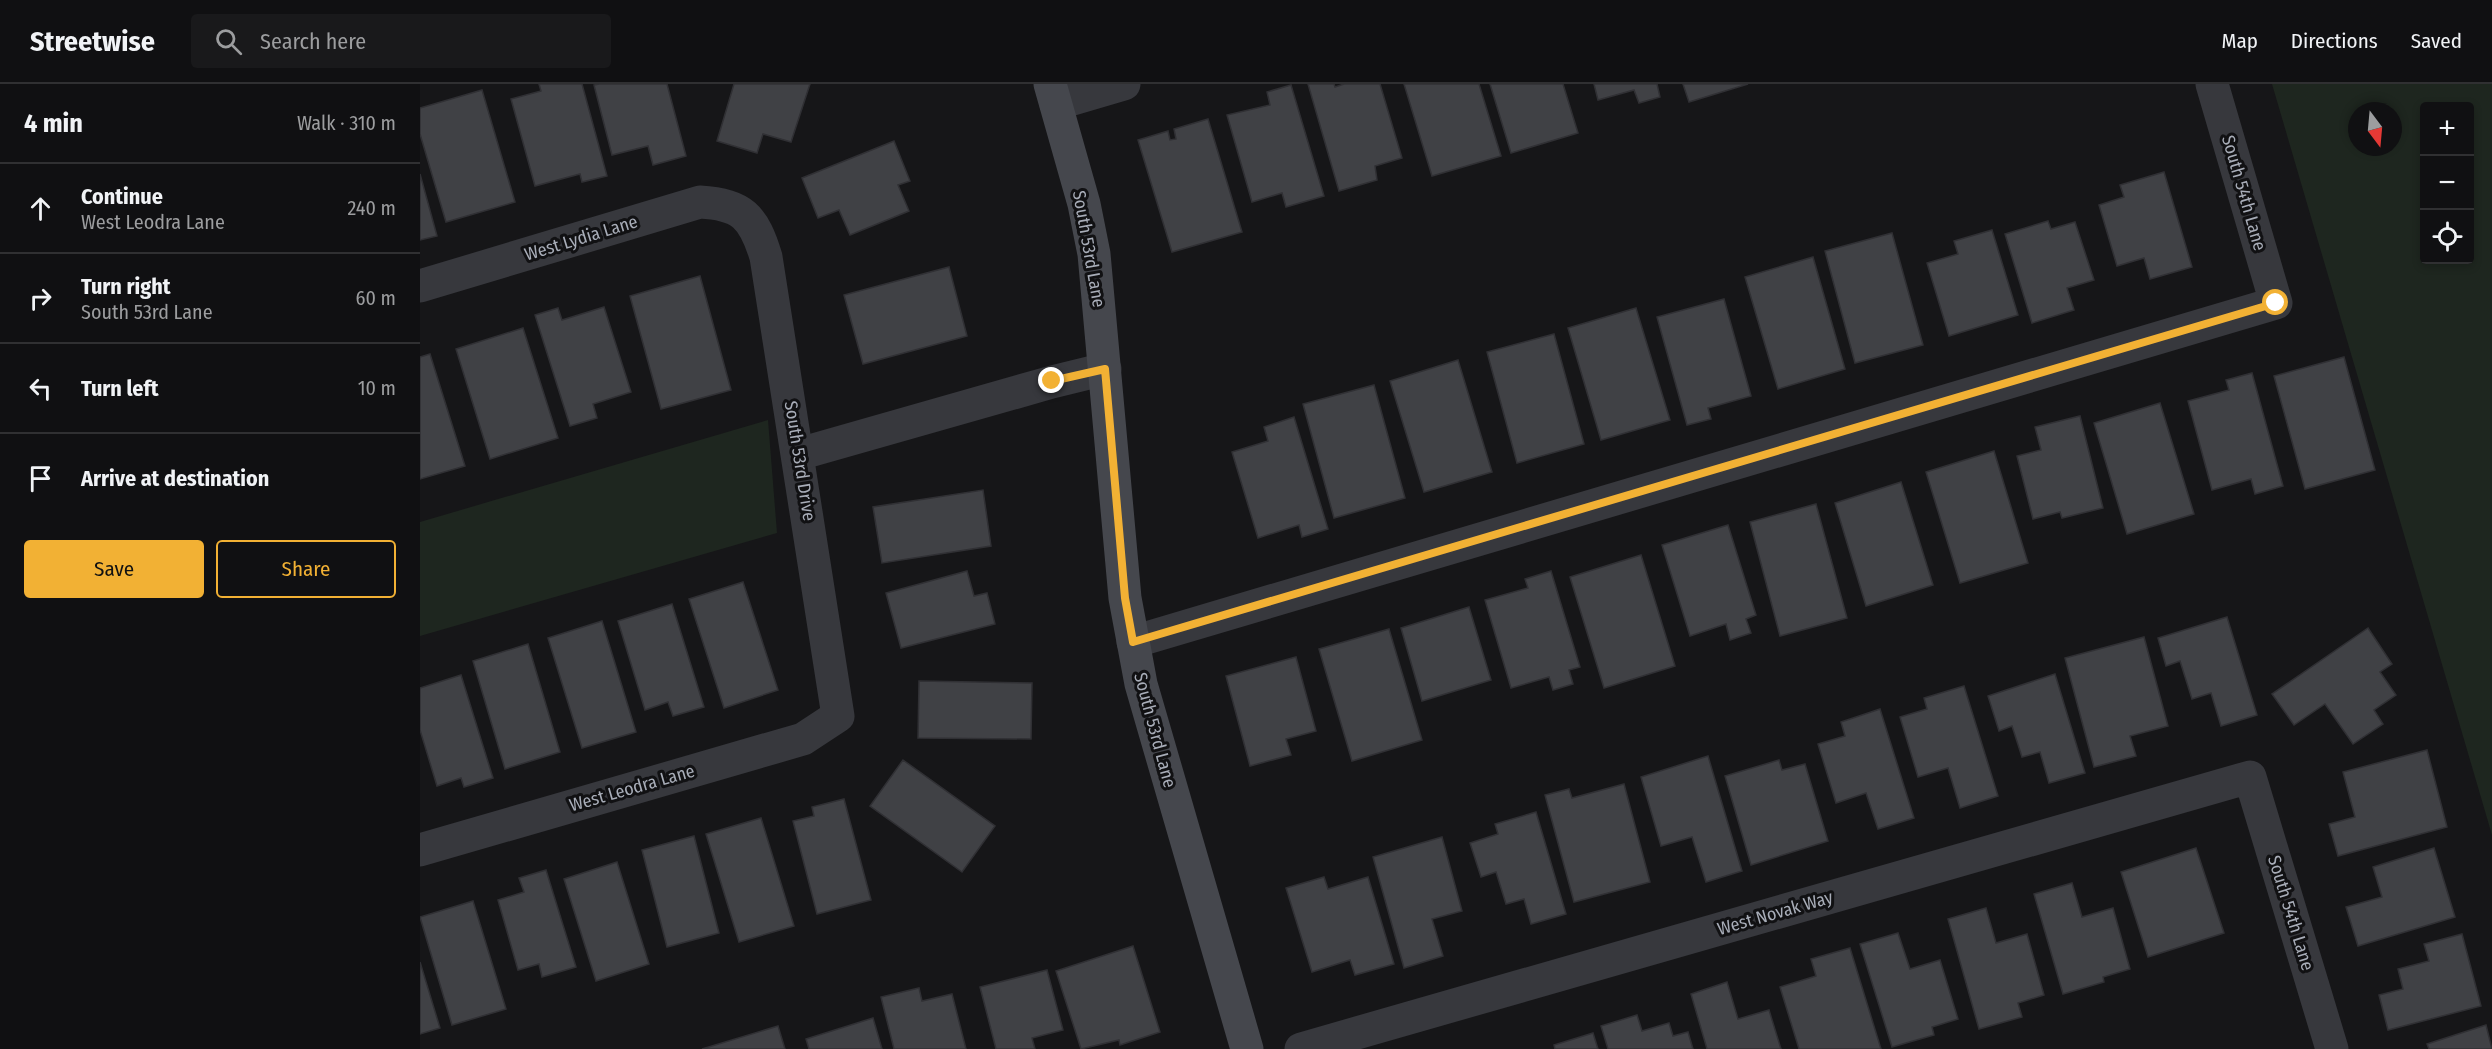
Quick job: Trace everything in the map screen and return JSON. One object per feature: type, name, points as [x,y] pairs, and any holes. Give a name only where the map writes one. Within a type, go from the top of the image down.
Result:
[{"type":"street","points":[[1053,94],[1124,84]]},
{"type":"street","name":"South 54th Lane","points":[[1133,642],[2276,303],[2212,84]]},
{"type":"street","name":"South 53rd Lane","points":[[1053,94],[1084,204],[1094,254],[1125,598],[1141,684],[1247,1049]]},
{"type":"street","name":"West Lydia Lane","points":[[420,286],[700,202],[724,203],[742,212]]},
{"type":"street","name":"South 53rd Drive","points":[[742,212],[758,232],[766,257],[799,454],[838,716]]},
{"type":"street","points":[[799,454],[1052,381],[1105,369]]},
{"type":"street","name":"West Leodra Lane","points":[[420,850],[803,739],[838,716]]},
{"type":"street","name":"South 54th Lane","points":[[2250,777],[2332,1049]]},
{"type":"street","name":"West Novak Way","points":[[1301,1049],[2250,777]]},
{"type":"shaded area","points":[[2272,84],[2492,84],[2492,835]]},
{"type":"shaded area","points":[[768,420],[777,533],[420,636],[420,522]]},
{"type":"building","points":[[539,84],[582,84],[607,176],[582,182],[580,174],[535,186],[511,99],[541,91]]},
{"type":"building","points":[[667,84],[686,156],[653,165],[648,146],[612,155],[594,85]]},
{"type":"building","points":[[734,84],[810,84],[791,142],[763,134],[757,153],[717,141]]},
{"type":"building","points":[[1308,84],[1334,84],[1335,87],[1344,84],[1380,84],[1402,158],[1375,166],[1377,180],[1339,191]]},
{"type":"building","points":[[1404,84],[1479,84],[1501,156],[1432,176]]},
{"type":"building","points":[[1490,84],[1563,84],[1578,133],[1511,153]]},
{"type":"building","points":[[1594,84],[1657,84],[1660,97],[1639,103],[1634,90],[1598,100]]},
{"type":"building","points":[[1683,84],[1748,84],[1689,102]]},
{"type":"building","points":[[1291,85],[1324,196],[1286,207],[1282,193],[1252,202],[1227,115],[1270,105],[1267,92]]},
{"type":"building","points":[[482,90],[515,202],[446,222],[420,134],[420,108]]},
{"type":"building","points":[[1208,119],[1242,232],[1172,252],[1138,140],[1168,131],[1170,140],[1176,139],[1174,129]]},
{"type":"building","points":[[894,141],[910,181],[898,185],[909,211],[850,235],[839,210],[818,218],[802,178]]},
{"type":"building","points":[[2164,172],[2192,267],[2150,279],[2144,258],[2117,266],[2099,205],[2124,197],[2120,185]]},
{"type":"building","points":[[420,174],[437,236],[420,240]]},
{"type":"building","points":[[2048,221],[2051,229],[2075,222],[2094,280],[2067,288],[2074,310],[2032,323],[2005,234]]},
{"type":"building","points":[[1992,230],[2018,315],[1949,336],[1927,263],[1958,254],[1954,241]]},
{"type":"building","points":[[1892,233],[1923,345],[1855,363],[1825,251]]},
{"type":"building","points":[[1813,257],[1845,369],[1778,389],[1745,277]]},
{"type":"building","points":[[949,267],[967,336],[863,364],[844,295]]},
{"type":"building","points":[[700,276],[731,390],[661,409],[630,296]]},
{"type":"building","points":[[1724,299],[1751,396],[1708,408],[1711,419],[1687,425],[1657,317]]},
{"type":"building","points":[[604,307],[631,392],[593,404],[597,418],[570,426],[535,315],[558,308],[562,320]]},
{"type":"building","points":[[1636,308],[1670,420],[1601,440],[1568,328]]},
{"type":"building","points":[[523,328],[558,438],[490,459],[456,349]]},
{"type":"building","points":[[1554,334],[1584,444],[1517,463],[1487,352]]},
{"type":"building","points":[[430,354],[465,466],[420,479],[420,357]]},
{"type":"building","points":[[2344,357],[2375,470],[2305,489],[2274,376]]},
{"type":"building","points":[[1458,360],[1492,472],[1424,492],[1390,381]]},
{"type":"building","points":[[2252,373],[2283,486],[2255,494],[2251,479],[2212,490],[2188,401],[2229,390],[2226,380]]},
{"type":"building","points":[[1374,385],[1405,498],[1334,518],[1303,404]]},
{"type":"building","points":[[2160,403],[2194,514],[2127,534],[2094,423]]},
{"type":"building","points":[[2080,416],[2103,508],[2062,518],[2060,512],[2033,519],[2017,456],[2041,450],[2035,427]]},
{"type":"building","points":[[1294,417],[1328,529],[1302,537],[1299,525],[1258,538],[1232,452],[1268,441],[1264,427]]},
{"type":"building","points":[[1994,451],[2028,563],[1960,583],[1926,472]]},
{"type":"building","points":[[1901,482],[1933,585],[1866,606],[1835,503]]},
{"type":"building","points":[[983,490],[991,546],[882,563],[873,507]]},
{"type":"building","points":[[1816,504],[1847,618],[1780,636],[1750,522]]},
{"type":"building","points":[[1728,525],[1756,615],[1746,619],[1751,633],[1730,640],[1726,624],[1690,636],[1662,545]]},
{"type":"building","points":[[1641,555],[1675,666],[1604,688],[1570,577]]},
{"type":"building","points":[[967,571],[974,596],[987,593],[995,624],[901,648],[886,593]]},
{"type":"building","points":[[1551,571],[1580,667],[1569,670],[1573,684],[1553,690],[1549,677],[1511,688],[1485,600],[1528,588],[1525,579]]},
{"type":"building","points":[[743,582],[778,690],[724,708],[689,599]]},
{"type":"building","points":[[672,604],[704,707],[673,716],[668,702],[645,710],[618,621]]},
{"type":"building","points":[[1469,607],[1491,680],[1422,701],[1401,628]]},
{"type":"building","points":[[2227,617],[2257,715],[2221,726],[2211,693],[2192,699],[2180,661],[2166,666],[2158,638]]},
{"type":"building","points":[[602,621],[636,732],[582,748],[548,638]]},
{"type":"building","points":[[2368,628],[2392,664],[2380,672],[2396,695],[2374,710],[2383,724],[2353,744],[2325,704],[2294,725],[2272,694]]},
{"type":"building","points":[[1389,629],[1422,740],[1352,761],[1319,649]]},
{"type":"building","points":[[2144,637],[2168,726],[2130,736],[2136,756],[2094,767],[2065,658]]},
{"type":"building","points":[[528,644],[560,752],[505,769],[473,661]]},
{"type":"building","points":[[1296,657],[1316,731],[1286,739],[1291,755],[1250,766],[1226,676]]},
{"type":"building","points":[[2055,674],[2085,773],[2049,783],[2040,752],[2022,757],[2012,726],[1999,731],[1988,696]]},
{"type":"building","points":[[461,675],[493,778],[464,787],[461,778],[437,786],[420,730],[420,688]]},
{"type":"building","points":[[919,681],[1032,683],[1031,739],[918,738]]},
{"type":"building","points":[[1964,686],[1998,796],[1960,808],[1948,768],[1918,777],[1900,717],[1927,709],[1924,698]]},
{"type":"building","points":[[1880,709],[1914,818],[1878,829],[1866,793],[1836,803],[1818,744],[1845,736],[1841,722]]},
{"type":"building","points":[[2427,750],[2447,827],[2338,856],[2329,824],[2355,817],[2343,772]]},
{"type":"building","points":[[1708,756],[1742,871],[1706,882],[1692,837],[1661,846],[1641,777]]},
{"type":"building","points":[[903,760],[995,826],[962,872],[870,806]]},
{"type":"building","points":[[1779,760],[1782,770],[1805,764],[1828,841],[1751,865],[1725,776]]},
{"type":"building","points":[[1624,784],[1650,882],[1574,902],[1545,795],[1569,789],[1572,798]]},
{"type":"building","points":[[844,799],[871,900],[817,914],[793,821],[814,816],[812,807]]},
{"type":"building","points":[[1536,812],[1566,914],[1531,924],[1524,899],[1506,904],[1496,872],[1481,877],[1470,843],[1498,834],[1495,824]]},
{"type":"building","points":[[761,818],[794,926],[739,942],[706,834]]},
{"type":"building","points":[[694,836],[719,933],[667,947],[642,850]]},
{"type":"building","points":[[1442,837],[1462,911],[1432,919],[1443,956],[1404,968],[1373,857]]},
{"type":"building","points":[[2196,848],[2224,933],[2148,957],[2121,872]]},
{"type":"building","points":[[2434,848],[2455,917],[2358,946],[2346,907],[2382,897],[2373,867]]},
{"type":"building","points":[[617,862],[649,964],[596,981],[564,879]]},
{"type":"building","points":[[546,870],[576,967],[542,977],[539,964],[518,970],[498,900],[524,892],[519,878]]},
{"type":"building","points":[[1324,877],[1328,889],[1368,877],[1394,964],[1355,975],[1350,960],[1312,972],[1286,888]]},
{"type":"building","points":[[2072,883],[2082,917],[2113,908],[2130,969],[2103,977],[2104,982],[2063,994],[2034,894]]},
{"type":"building","points":[[473,901],[506,1009],[452,1025],[420,917]]},
{"type":"building","points":[[1986,908],[1996,943],[2027,934],[2044,995],[2018,1003],[2022,1017],[1979,1029],[1948,919]]},
{"type":"building","points":[[1898,933],[1910,969],[1940,960],[1958,1019],[1932,1027],[1934,1035],[1892,1047],[1860,944]]},
{"type":"building","points":[[2462,934],[2481,1006],[2388,1030],[2379,995],[2403,989],[2398,969],[2429,961],[2424,944]]},
{"type":"building","points":[[1133,946],[1160,1032],[1120,1045],[1119,1040],[1081,1049],[1056,971]]},
{"type":"building","points":[[1850,948],[1881,1049],[1799,1049],[1780,987],[1816,976],[1811,959]]},
{"type":"building","points":[[420,962],[440,1028],[420,1034]]},
{"type":"building","points":[[1047,970],[1063,1030],[1032,1038],[1035,1049],[996,1049],[980,987]]},
{"type":"building","points":[[1727,982],[1738,1019],[1769,1010],[1781,1049],[1707,1049],[1691,994]]},
{"type":"building","points":[[919,988],[922,1001],[952,994],[966,1049],[894,1049],[881,997]]},
{"type":"building","points":[[1637,1015],[1642,1031],[1669,1023],[1673,1036],[1688,1032],[1693,1049],[1608,1049],[1601,1026]]},
{"type":"building","points":[[873,1018],[882,1049],[809,1049],[806,1039]]},
{"type":"building","points":[[2486,1025],[2492,1049],[2429,1049],[2427,1044]]},
{"type":"building","points":[[778,1026],[785,1049],[702,1049]]},
{"type":"building","points":[[1593,1033],[1598,1049],[1555,1049],[1554,1045]]},
{"type":"route","points":[[1052,381],[1105,369],[1125,598],[1133,642],[2276,303]]}]
